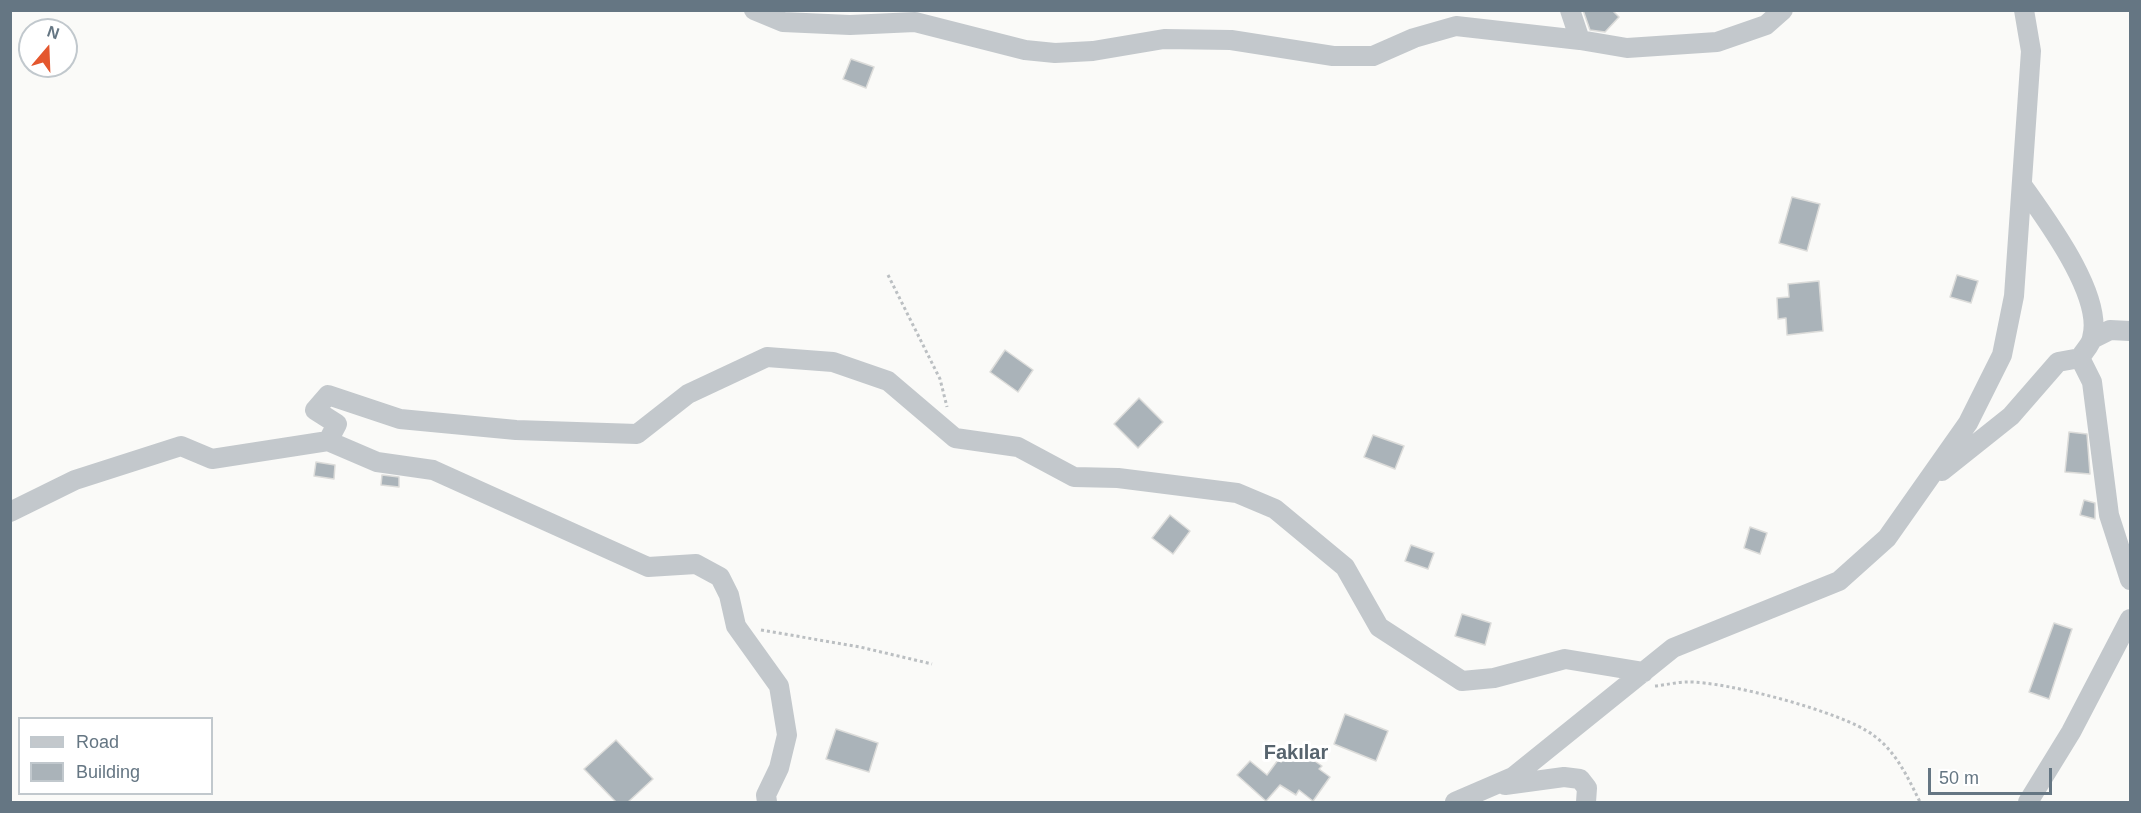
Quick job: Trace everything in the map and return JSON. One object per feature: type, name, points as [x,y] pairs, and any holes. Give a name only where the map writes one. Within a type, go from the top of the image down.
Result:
[{"type":"street","points":[[754,10],[783,22],[850,25],[915,22],[1024,50],[1055,53],[1093,51],[1164,39],[1220,40],[1333,56],[1373,56],[1414,38],[1456,26],[1581,40],[1627,48],[1717,42],[1766,25],[1783,10]]},
{"type":"street","points":[[1570,10],[1581,40]]},
{"type":"street","points":[[1455,802],[1513,777],[1624,690],[1673,648],[1839,581],[1887,538],[1968,423],[2002,355],[2014,296],[2031,51],[2024,10]]},
{"type":"street","points":[[2022,184],[2053,230],[2091,300],[2092,339]]},
{"type":"street","points":[[1924,486],[2011,416],[2058,362],[2080,358],[2092,339],[2110,330],[2130,331]]},
{"type":"street","points":[[328,441],[337,424],[315,410],[328,395],[400,419],[516,430],[637,434],[688,394],[767,357],[833,362],[888,381],[955,438],[1018,447],[1074,477],[1118,478],[1236,493],[1275,509],[1345,567],[1379,627],[1462,681],[1494,678],[1565,659],[1644,672]]},
{"type":"street","points":[[2080,358],[2092,382],[2109,515],[2130,580]]},
{"type":"street","points":[[10,512],[75,480],[181,446],[212,459],[328,441],[377,462],[432,470],[648,567],[696,564],[720,577],[729,595],[736,626],[779,686],[787,735],[779,768],[766,795],[767,802]]},
{"type":"street","points":[[2028,802],[2071,732],[2130,619]]},
{"type":"street","points":[[1491,787],[1564,777],[1580,779],[1587,788],[1586,802]]},
{"type":"path","points":[[888,274],[940,379],[948,408]]},
{"type":"path","points":[[736,626],[860,647],[932,664]]},
{"type":"path","points":[[1624,690],[1688,682],[1737,688],[1827,714],[1873,735],[1901,765],[1920,802]]},
{"type":"building","points":[[1583,10],[1612,10],[1619,17],[1605,32],[1590,30]]},
{"type":"building","points":[[851,59],[874,67],[866,88],[843,79]]},
{"type":"building","points":[[1792,197],[1820,204],[1807,251],[1779,243]]},
{"type":"building","points":[[1957,275],[1978,281],[1971,303],[1950,297]]},
{"type":"building","points":[[1819,281],[1823,331],[1787,335],[1786,318],[1778,319],[1777,298],[1789,297],[1788,284]]},
{"type":"building","points":[[1005,350],[1033,370],[1018,392],[990,372]]},
{"type":"building","points":[[1139,398],[1163,422],[1138,448],[1114,424]]},
{"type":"building","points":[[2069,432],[2087,434],[2090,474],[2065,472]]},
{"type":"building","points":[[1373,435],[1404,446],[1395,469],[1364,457]]},
{"type":"building","points":[[316,462],[335,465],[334,479],[314,476]]},
{"type":"building","points":[[382,475],[399,477],[399,487],[381,485]]},
{"type":"building","points":[[2084,500],[2095,503],[2095,519],[2080,515]]},
{"type":"building","points":[[1170,515],[1190,531],[1173,554],[1152,538]]},
{"type":"building","points":[[1750,527],[1767,533],[1760,554],[1744,548]]},
{"type":"building","points":[[1411,545],[1434,553],[1428,569],[1405,561]]},
{"type":"building","points":[[1462,614],[1491,623],[1485,645],[1455,636]]},
{"type":"building","points":[[2054,623],[2072,629],[2049,699],[2029,692]]},
{"type":"building","points":[[1345,714],[1388,731],[1376,761],[1334,744]]},
{"type":"building","points":[[836,729],[878,743],[869,772],[826,759]]},
{"type":"building","points":[[616,740],[653,779],[628,802],[616,802],[584,769]]},
{"type":"building","points":[[1293,746],[1322,766],[1319,769],[1330,777],[1313,801],[1299,790],[1296,795],[1280,785],[1266,801],[1237,775],[1250,761],[1267,775],[1278,760],[1281,762]]},
{"type":"district","name":"Fakılar","points":[[1296,753]]}]
